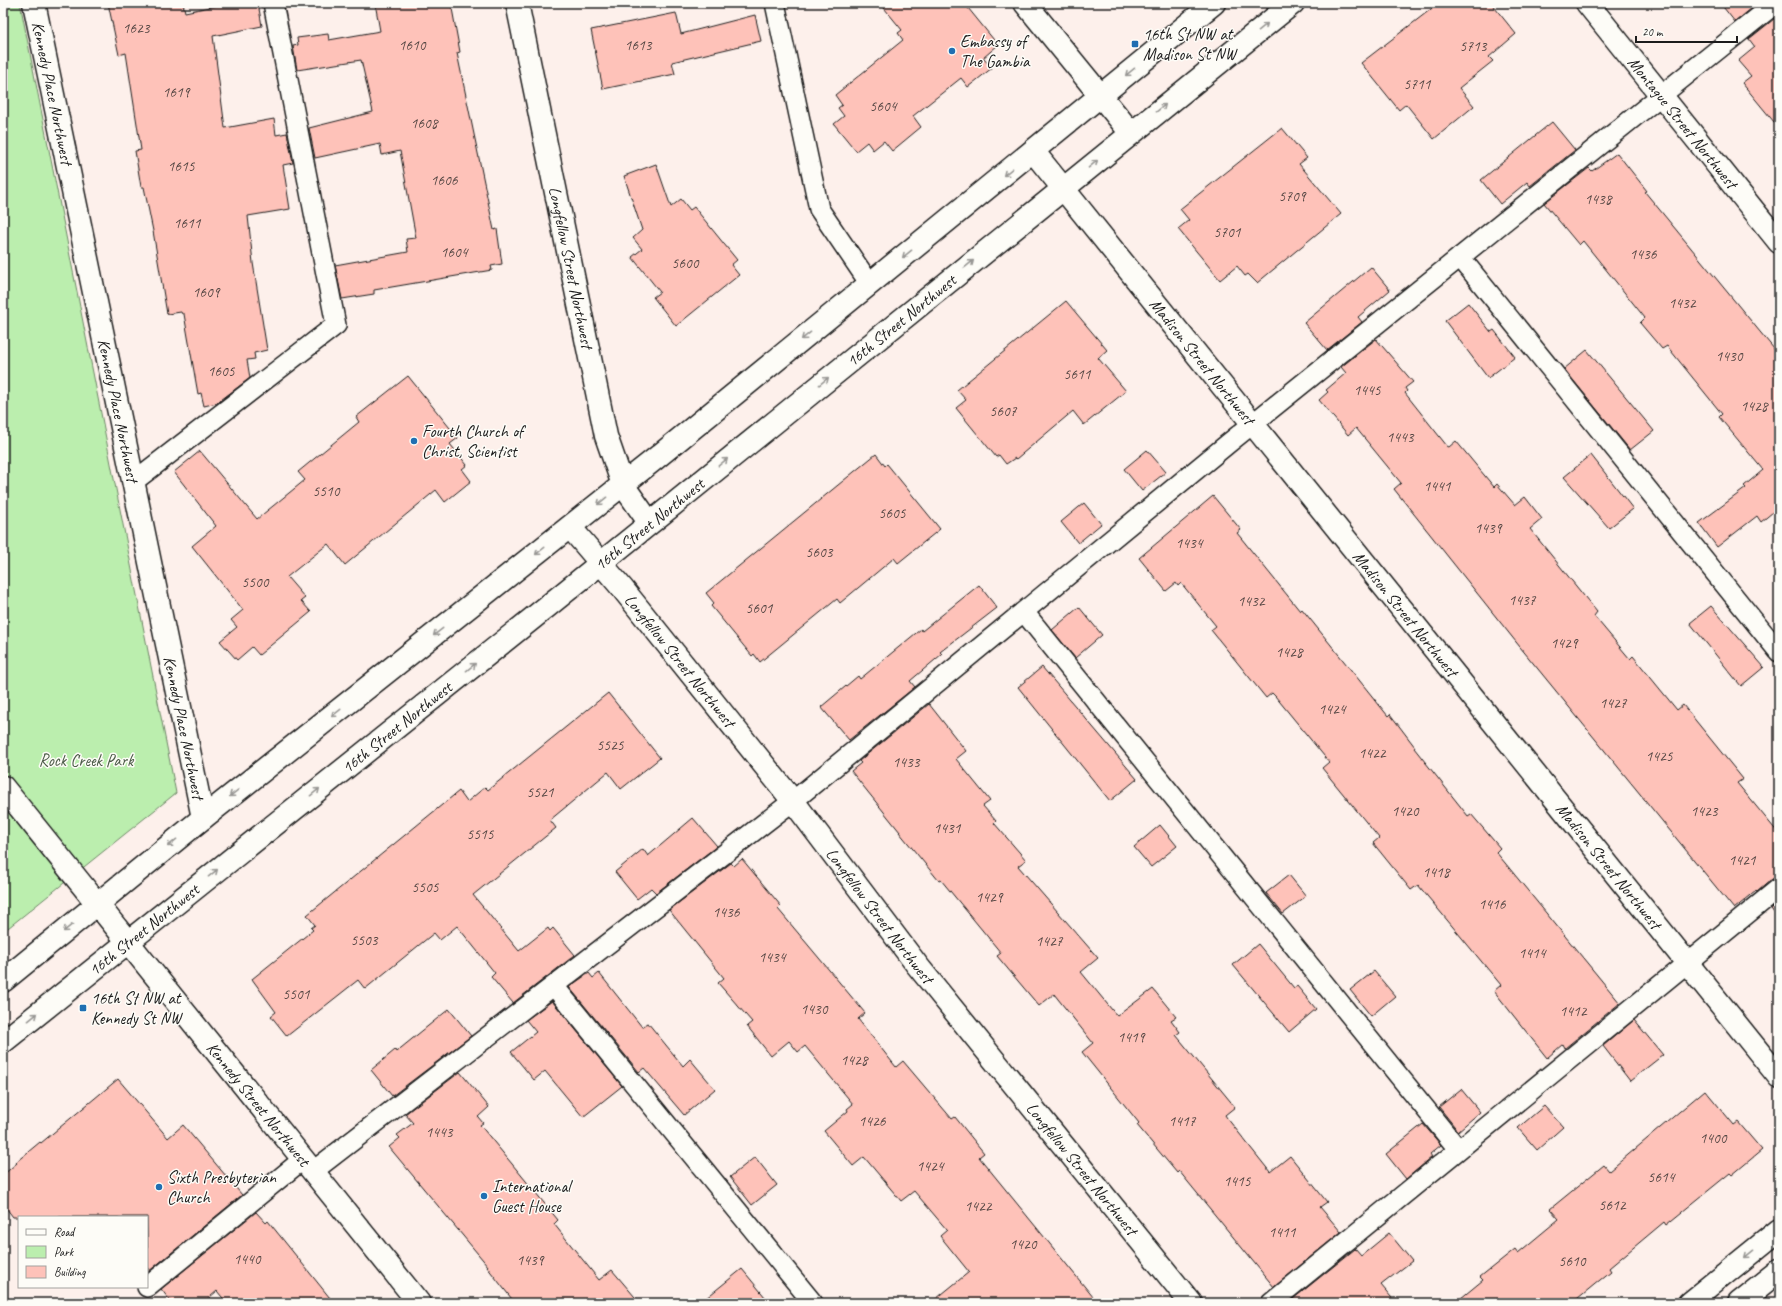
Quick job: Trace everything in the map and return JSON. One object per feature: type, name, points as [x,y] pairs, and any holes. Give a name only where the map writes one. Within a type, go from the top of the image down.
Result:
[{"type":"street","name":"Kennedy Place Northwest","points":[[34,3],[203,818]]},
{"type":"street","name":"Longfellow Street Northwest","points":[[517,3],[606,436],[623,485],[649,522]]},
{"type":"street","points":[[1025,3],[1131,133]]},
{"type":"street","points":[[3,981],[203,818],[623,485],[1214,3]]},
{"type":"street","name":"16th Street Northwest","points":[[3,1042],[1293,3]]},
{"type":"street","name":"Montague Street Northwest","points":[[1587,3],[1779,242]]},
{"type":"street","name":"Madison Street Northwest","points":[[1033,151],[1252,425],[1779,1077]]},
{"type":"street","name":"Longfellow Street Northwest","points":[[570,527],[793,801],[917,965],[1191,1303]]},
{"type":"street","name":"Kennedy Street Northwest","points":[[3,787],[98,903],[307,1166],[419,1303]]},
{"type":"street","points":[[1689,1303],[1779,1230]]},
{"type":"street","points":[[1739,1303],[1779,1271]]},
{"type":"lane","points":[[134,482],[336,325],[273,3]]},
{"type":"lane","points":[[775,3],[818,209],[870,284]]},
{"type":"lane","points":[[148,1286],[307,1166],[554,986],[793,801],[1252,425],[1776,3]]},
{"type":"lane","points":[[1460,257],[1779,652]]},
{"type":"lane","points":[[1024,612],[1458,1149]]},
{"type":"lane","points":[[1271,1303],[1779,888]]},
{"type":"lane","points":[[554,986],[813,1303]]},
{"type":"lane","points":[[146,1288],[141,1291],[151,1303]]},
{"type":"green space","name":"Rock Creek Park","points":[[3,3],[20,3],[176,793],[3,932]]},
{"type":"building","points":[[108,3],[183,3],[185,12],[229,3],[258,3],[262,26],[213,36],[225,128],[274,119],[276,135],[287,133],[293,163],[283,165],[290,209],[248,216],[253,263],[267,350],[254,353],[255,359],[247,360],[250,378],[217,403],[204,406],[201,393],[198,394],[184,314],[181,312],[167,314],[153,231],[144,187],[141,187],[135,151],[141,150],[126,53],[119,55]]},
{"type":"building","points":[[375,3],[451,3],[460,52],[457,53],[494,230],[497,229],[502,264],[491,266],[492,270],[374,290],[374,294],[342,299],[335,265],[408,252],[406,239],[416,238],[400,151],[382,155],[380,144],[315,158],[309,128],[373,112],[361,60],[297,70],[293,46],[298,45],[297,38],[328,34],[329,40],[380,31]]},
{"type":"building","points":[[880,3],[964,3],[998,45],[983,58],[992,68],[968,87],[961,78],[913,116],[921,127],[892,151],[884,141],[873,150],[867,142],[856,151],[834,124],[844,116],[838,108],[842,105],[835,95],[903,40],[898,33],[902,30]]},
{"type":"building","points":[[1439,3],[1491,3],[1516,34],[1489,57],[1493,61],[1459,88],[1474,106],[1434,139],[1406,104],[1399,110],[1361,63]]},
{"type":"building","points":[[1720,3],[1758,3],[1735,22]]},
{"type":"building","points":[[676,13],[681,34],[755,15],[761,41],[672,62],[675,74],[603,89],[591,30]]},
{"type":"building","points":[[1779,15],[1779,128],[1742,83],[1751,76],[1738,61],[1755,47],[1749,39]]},
{"type":"building","points":[[1552,122],[1575,150],[1530,186],[1527,182],[1500,204],[1481,180]]},
{"type":"building","points":[[1282,128],[1307,158],[1299,164],[1341,214],[1257,283],[1248,274],[1245,276],[1237,266],[1220,280],[1178,229],[1189,220],[1180,209]]},
{"type":"building","points":[[1617,153],[1647,191],[1645,192],[1779,355],[1779,507],[1761,522],[1757,516],[1717,547],[1699,523],[1746,488],[1744,486],[1763,470],[1719,417],[1722,414],[1667,346],[1662,349],[1640,323],[1645,318],[1583,241],[1579,245],[1544,203],[1589,168],[1592,171]]},
{"type":"building","points":[[656,164],[671,207],[681,199],[690,210],[694,207],[737,260],[731,265],[739,275],[676,326],[653,297],[660,292],[632,257],[642,249],[633,238],[642,230],[624,176]]},
{"type":"building","points":[[1371,267],[1390,290],[1358,317],[1362,322],[1327,350],[1304,323]]},
{"type":"building","points":[[1066,301],[1107,350],[1098,358],[1126,391],[1084,425],[1073,411],[1016,459],[1015,458],[1006,464],[999,455],[996,457],[956,408],[966,400],[957,390]]},
{"type":"building","points":[[1468,303],[1491,332],[1494,330],[1515,357],[1488,378],[1445,321]]},
{"type":"building","points":[[1376,339],[1413,382],[1405,388],[1407,391],[1405,393],[1447,446],[1449,447],[1456,441],[1494,487],[1497,484],[1515,505],[1525,497],[1542,519],[1530,529],[1597,612],[1594,616],[1630,659],[1633,656],[1677,710],[1683,705],[1743,779],[1737,783],[1779,834],[1779,877],[1772,879],[1734,909],[1520,647],[1394,489],[1401,483],[1356,428],[1348,435],[1319,400],[1328,392],[1326,390],[1346,373],[1341,367]]},
{"type":"building","points":[[1587,350],[1654,431],[1630,450],[1564,369]]},
{"type":"building","points":[[408,376],[458,438],[450,444],[467,465],[462,469],[471,481],[445,502],[436,490],[345,565],[328,544],[287,577],[305,598],[301,601],[311,612],[259,655],[252,647],[237,660],[220,641],[237,627],[231,620],[243,610],[192,546],[216,526],[174,472],[200,451],[257,519],[305,480],[298,472],[359,422],[356,417]]},
{"type":"building","points":[[1147,450],[1166,472],[1142,491],[1124,469]]},
{"type":"building","points":[[876,454],[885,466],[887,464],[940,529],[898,563],[894,558],[840,603],[837,599],[760,662],[754,654],[752,656],[711,606],[714,603],[706,593]]},
{"type":"building","points":[[1591,455],[1633,509],[1609,528],[1564,477]]},
{"type":"building","points":[[1213,496],[1241,530],[1237,533],[1300,611],[1302,609],[1388,716],[1390,714],[1415,747],[1414,748],[1468,816],[1471,814],[1500,848],[1496,852],[1620,1003],[1565,1048],[1563,1044],[1547,1058],[1494,991],[1501,985],[1418,885],[1411,890],[1373,843],[1379,838],[1322,768],[1329,762],[1275,696],[1272,693],[1266,698],[1211,630],[1216,626],[1181,583],[1178,586],[1176,583],[1166,591],[1139,558]]},
{"type":"building","points":[[1084,503],[1101,524],[1078,543],[1061,522]]},
{"type":"building","points":[[979,585],[997,608],[940,652],[942,654],[910,681],[915,687],[849,740],[821,707],[858,676],[860,679],[921,629],[922,631]]},
{"type":"building","points":[[1711,606],[1764,667],[1741,686],[1690,623]]},
{"type":"building","points":[[1079,607],[1102,635],[1075,658],[1052,630]]},
{"type":"building","points":[[1042,667],[1137,779],[1110,801],[1018,687]]},
{"type":"building","points":[[608,693],[660,758],[621,789],[608,772],[550,820],[556,828],[473,895],[519,951],[548,928],[550,931],[553,928],[575,955],[513,1003],[491,977],[495,973],[457,926],[440,940],[434,933],[365,989],[358,980],[287,1036],[271,1016],[276,1012],[252,979],[313,930],[311,928],[315,925],[307,915],[459,791],[467,802],[485,787],[488,790]]},
{"type":"building","points":[[929,704],[966,751],[956,759],[990,801],[983,806],[996,821],[994,823],[1026,860],[1018,866],[1098,958],[1081,972],[1117,1016],[1153,989],[1176,1017],[1171,1020],[1180,1032],[1176,1035],[1235,1107],[1225,1115],[1270,1172],[1290,1156],[1327,1202],[1320,1207],[1341,1232],[1274,1287],[1179,1171],[1177,1173],[1137,1125],[1139,1123],[1082,1052],[1093,1043],[1054,994],[1039,1006],[997,956],[1001,953],[941,880],[939,881],[851,771],[861,763],[859,761]]},
{"type":"building","points":[[693,818],[717,846],[656,893],[651,888],[637,899],[615,872],[643,849],[648,856]]},
{"type":"building","points":[[1160,825],[1177,846],[1151,867],[1134,847]]},
{"type":"building","points":[[742,859],[781,906],[778,909],[865,1013],[858,1019],[896,1067],[903,1061],[952,1119],[955,1117],[984,1153],[979,1157],[1098,1303],[931,1303],[969,1272],[940,1236],[947,1230],[914,1191],[901,1201],[864,1157],[853,1166],[824,1131],[848,1111],[847,1109],[853,1104],[805,1046],[798,1052],[789,1041],[771,1056],[747,1026],[752,1022],[718,983],[724,978],[669,910],[731,863],[734,866]]},
{"type":"building","points":[[1289,875],[1306,896],[1283,914],[1266,893]]},
{"type":"building","points":[[1779,902],[1779,919],[1771,909]]},
{"type":"building","points":[[1258,944],[1294,988],[1297,986],[1316,1009],[1289,1032],[1233,965]]},
{"type":"building","points":[[1374,971],[1395,996],[1371,1016],[1350,990]]},
{"type":"building","points":[[589,973],[593,978],[599,973],[642,1027],[648,1023],[683,1066],[690,1059],[715,1089],[684,1115],[644,1068],[639,1072],[569,987]]},
{"type":"building","points":[[552,1001],[622,1086],[583,1117],[545,1071],[534,1080],[511,1052],[536,1032],[526,1020]]},
{"type":"building","points":[[449,1009],[471,1036],[392,1096],[371,1070],[395,1050],[396,1052]]},
{"type":"building","points":[[1634,1020],[1663,1055],[1630,1081],[1603,1046]]},
{"type":"building","points":[[460,1072],[489,1107],[478,1117],[483,1123],[480,1125],[558,1220],[554,1224],[599,1280],[612,1270],[640,1303],[515,1303],[487,1267],[488,1266],[389,1147],[400,1138],[397,1135],[413,1123],[405,1114]]},
{"type":"building","name":"Sixth Presbyterian Church","points":[[118,1079],[168,1138],[183,1125],[242,1195],[148,1272],[148,1216],[13,1217],[3,1204],[3,1175],[17,1163],[16,1162],[40,1142],[41,1143]]},
{"type":"building","points":[[1461,1089],[1480,1112],[1458,1131],[1439,1107]]},
{"type":"building","points":[[1705,1090],[1734,1125],[1738,1122],[1762,1150],[1732,1175],[1730,1173],[1666,1225],[1664,1222],[1609,1268],[1611,1271],[1572,1303],[1455,1303],[1483,1280],[1480,1277],[1515,1249],[1518,1253],[1559,1219],[1550,1209],[1604,1165],[1609,1171]]},
{"type":"building","points":[[1544,1106],[1563,1127],[1537,1150],[1518,1128]]},
{"type":"building","points":[[1423,1124],[1441,1145],[1430,1154],[1432,1157],[1406,1179],[1386,1154]]},
{"type":"building","points":[[755,1157],[777,1185],[752,1205],[730,1177]]},
{"type":"building","points":[[256,1212],[266,1223],[268,1221],[334,1303],[227,1303],[217,1291],[203,1303],[172,1303],[161,1289]]},
{"type":"building","points":[[1389,1233],[1412,1261],[1381,1285],[1396,1303],[1288,1303],[1355,1249],[1361,1256]]},
{"type":"building","points":[[742,1269],[770,1303],[700,1303]]},
{"type":"place","name":"16th St NW at Madison St NW","points":[[1135,44]]},
{"type":"place","name":"Embassy of The Gambia","points":[[952,51]]},
{"type":"place","name":"Fourth Church of Christ, Scientist","points":[[414,441]]},
{"type":"place","name":"16th St NW at Kennedy St NW","points":[[83,1008]]},
{"type":"place","name":"Sixth Presbyterian Church","points":[[159,1187]]},
{"type":"place","name":"International Guest House","points":[[484,1196]]}]
